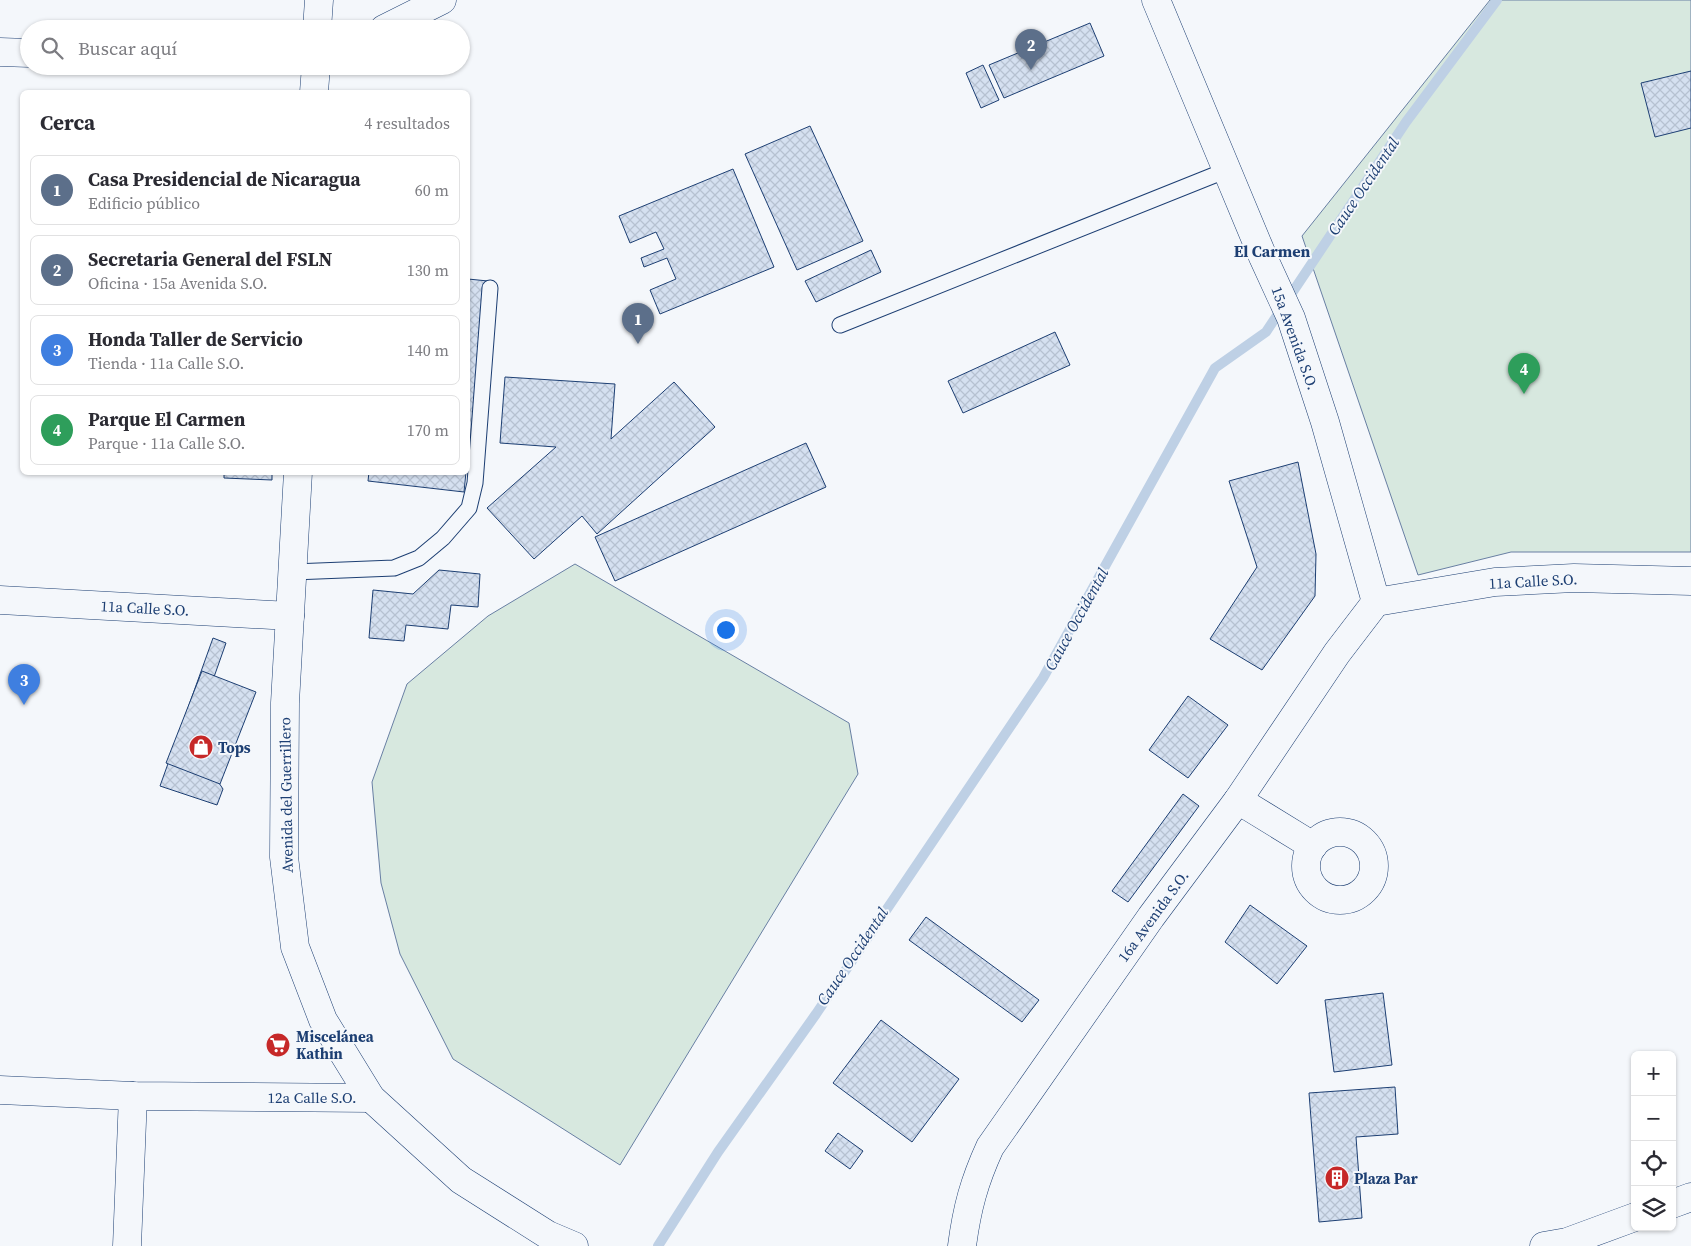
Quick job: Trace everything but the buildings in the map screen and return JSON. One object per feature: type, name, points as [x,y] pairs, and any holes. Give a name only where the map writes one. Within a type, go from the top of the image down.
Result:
[{"type":"street","points":[[318,20],[319,0]]},
{"type":"street","points":[[402,20],[442,0]]},
{"type":"street","name":"15a Avenida S.O.","points":[[1156,0],[1226,170],[1291,318],[1325,422],[1376,602]]},
{"type":"street","points":[[0,52],[20,53]]},
{"type":"street","points":[[314,90],[315,75]]},
{"type":"street","name":"Avenida del Guerrillero","points":[[298,475],[294,572],[285,702],[284,857],[295,947],[323,1020],[372,1098]]},
{"type":"street","name":"11a Calle S.O.","points":[[1376,602],[1438,590],[1503,581],[1574,578],[1691,581]]},
{"type":"street","name":"11a Calle S.O.","points":[[0,600],[290,616]]},
{"type":"street","name":"16a Avenida S.O.","points":[[962,1246],[969,1202],[977,1175],[990,1147],[1129,949],[1238,800],[1337,653],[1376,602]]},
{"type":"street","points":[[1238,800],[1313,846]]},
{"type":"street","name":"12a Calle S.O.","points":[[0,1090],[133,1096],[372,1098],[461,1180],[545,1240],[574,1246]]},
{"type":"street","points":[[127,1246],[133,1096]]},
{"type":"street","points":[[1676,1203],[1691,1197]]},
{"type":"street","points":[[1544,1246],[1567,1242],[1631,1218]]},
{"type":"lane","points":[[840,326],[1226,170]]},
{"type":"lane","points":[[294,572],[394,568],[419,558],[443,538],[470,508],[475,483],[490,288]]},
{"type":"shaded area","points":[[1490,0],[1691,0],[1691,552],[1511,552],[1418,575],[1302,236]]},
{"type":"shaded area","points":[[575,564],[849,723],[858,774],[620,1165],[453,1059],[400,954],[381,883],[372,782],[407,684],[488,616]]},
{"type":"waterway","name":"Cauce Occidental","points":[[658,1246],[718,1152],[816,1014],[1043,678],[1215,368],[1266,332],[1406,122],[1497,0]]},
{"type":"place","name":"Secretaria General del FSLN","points":[[1031,70]]},
{"type":"place","name":"Casa Presidencial de Nicaragua","points":[[638,344]]},
{"type":"place","name":"Parque El Carmen","points":[[1524,394]]},
{"type":"place","name":"Honda Taller de Servicio","points":[[24,705]]},
{"type":"place","name":"Tops","points":[[201,747]]},
{"type":"place","name":"Miscelánea Kathin","points":[[278,1045]]},
{"type":"place","name":"Plaza Par","points":[[1337,1178]]},
{"type":"district","name":"El Carmen","points":[[1272,251]]}]
